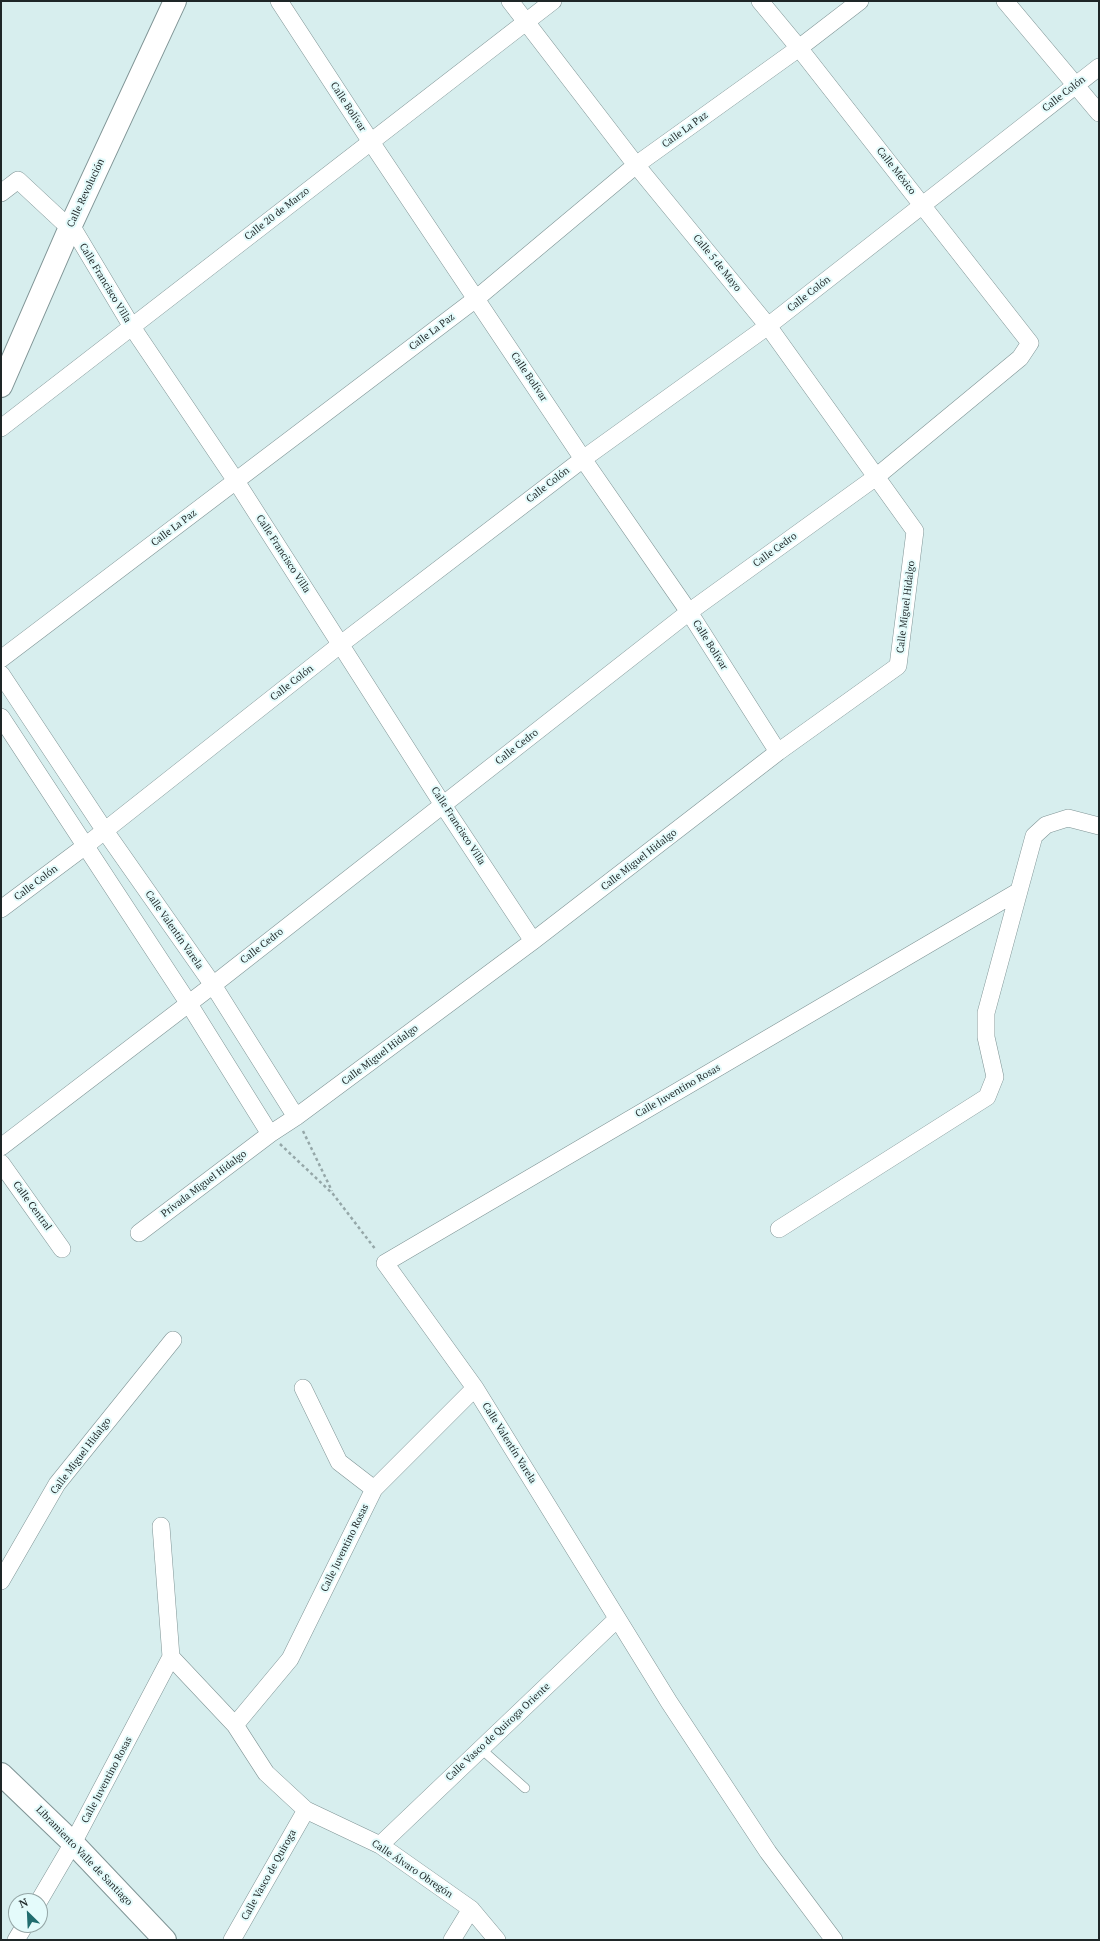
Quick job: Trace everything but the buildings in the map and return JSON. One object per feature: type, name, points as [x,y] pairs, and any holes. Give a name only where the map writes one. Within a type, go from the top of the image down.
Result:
[{"type":"street","name":"Calle Revolución","points":[[1,386],[71,225],[175,1]]},
{"type":"street","name":"Calle Bolívar","points":[[279,1],[371,142],[477,298],[583,459],[689,612],[778,752]]},
{"type":"street","name":"Calle 5 de Mayo","points":[[510,1],[636,165],[768,326],[915,531]]},
{"type":"street","name":"Calle 20 de Marzo","points":[[1,428],[132,328],[525,21],[553,1]]},
{"type":"street","name":"Calle México","points":[[760,1],[923,205],[1030,344]]},
{"type":"street","name":"Calle La Paz","points":[[1,659],[477,298],[636,165],[799,48],[860,1]]},
{"type":"street","points":[[1005,1],[1099,113]]},
{"type":"street","name":"Calle Colón","points":[[1,909],[84,847],[341,644],[583,459],[768,326],[1099,67]]},
{"type":"street","name":"Calle Francisco Villa","points":[[1,193],[18,180],[62,221],[71,225],[132,328],[236,481],[443,805],[533,941]]},
{"type":"street","name":"Calle Cedro","points":[[1,1147],[189,1004],[689,612],[876,477],[1020,358],[1030,344]]},
{"type":"street","name":"Calle Miguel Hidalgo","points":[[270,1134],[296,1117],[533,941],[778,752],[898,666],[915,531]]},
{"type":"street","name":"Calle Valentín Varela","points":[[1,674],[105,830],[212,985],[296,1117]]},
{"type":"street","points":[[1,717],[84,847],[189,1004],[270,1134]]},
{"type":"street","points":[[779,1229],[987,1097],[995,1077],[986,1037],[986,1013],[1034,836],[1046,825],[1068,818],[1099,826]]},
{"type":"street","name":"Calle Juventino Rosas","points":[[385,1263],[1019,891]]},
{"type":"street","name":"Privada Miguel Hidalgo","points":[[139,1233],[270,1134]]},
{"type":"street","name":"Calle Central","points":[[1,1163],[62,1249]]},
{"type":"street","name":"Calle Valentín Varela","points":[[385,1263],[475,1388],[669,1702],[768,1852],[834,1940]]},
{"type":"street","name":"Calle Miguel Hidalgo","points":[[1,1581],[57,1484],[172,1340]]},
{"type":"street","points":[[303,1388],[339,1462],[374,1490]]},
{"type":"street","name":"Calle Juventino Rosas","points":[[235,1725],[290,1659],[374,1490],[475,1388]]},
{"type":"street","points":[[161,1526],[171,1656]]},
{"type":"street","name":"Calle Vasco de Quiroga Oriente","points":[[380,1845],[617,1619]]},
{"type":"street","name":"Calle Juventino Rosas","points":[[44,1893],[73,1843],[171,1656]]},
{"type":"street","name":"Calle Álvaro Obregón","points":[[171,1656],[235,1725],[266,1773],[306,1810],[380,1845],[471,1909],[497,1940]]},
{"type":"street","name":"Libramiento Valle de Santiago","points":[[1,1774],[73,1843],[164,1940]]},
{"type":"street","name":"Calle Vasco de Quiroga","points":[[232,1940],[306,1810]]},
{"type":"street","points":[[452,1940],[471,1909]]},
{"type":"lane","points":[[480,1748],[525,1788]]},
{"type":"path","points":[[296,1117],[333,1194]]},
{"type":"path","points":[[270,1134],[333,1194],[385,1263]]}]
